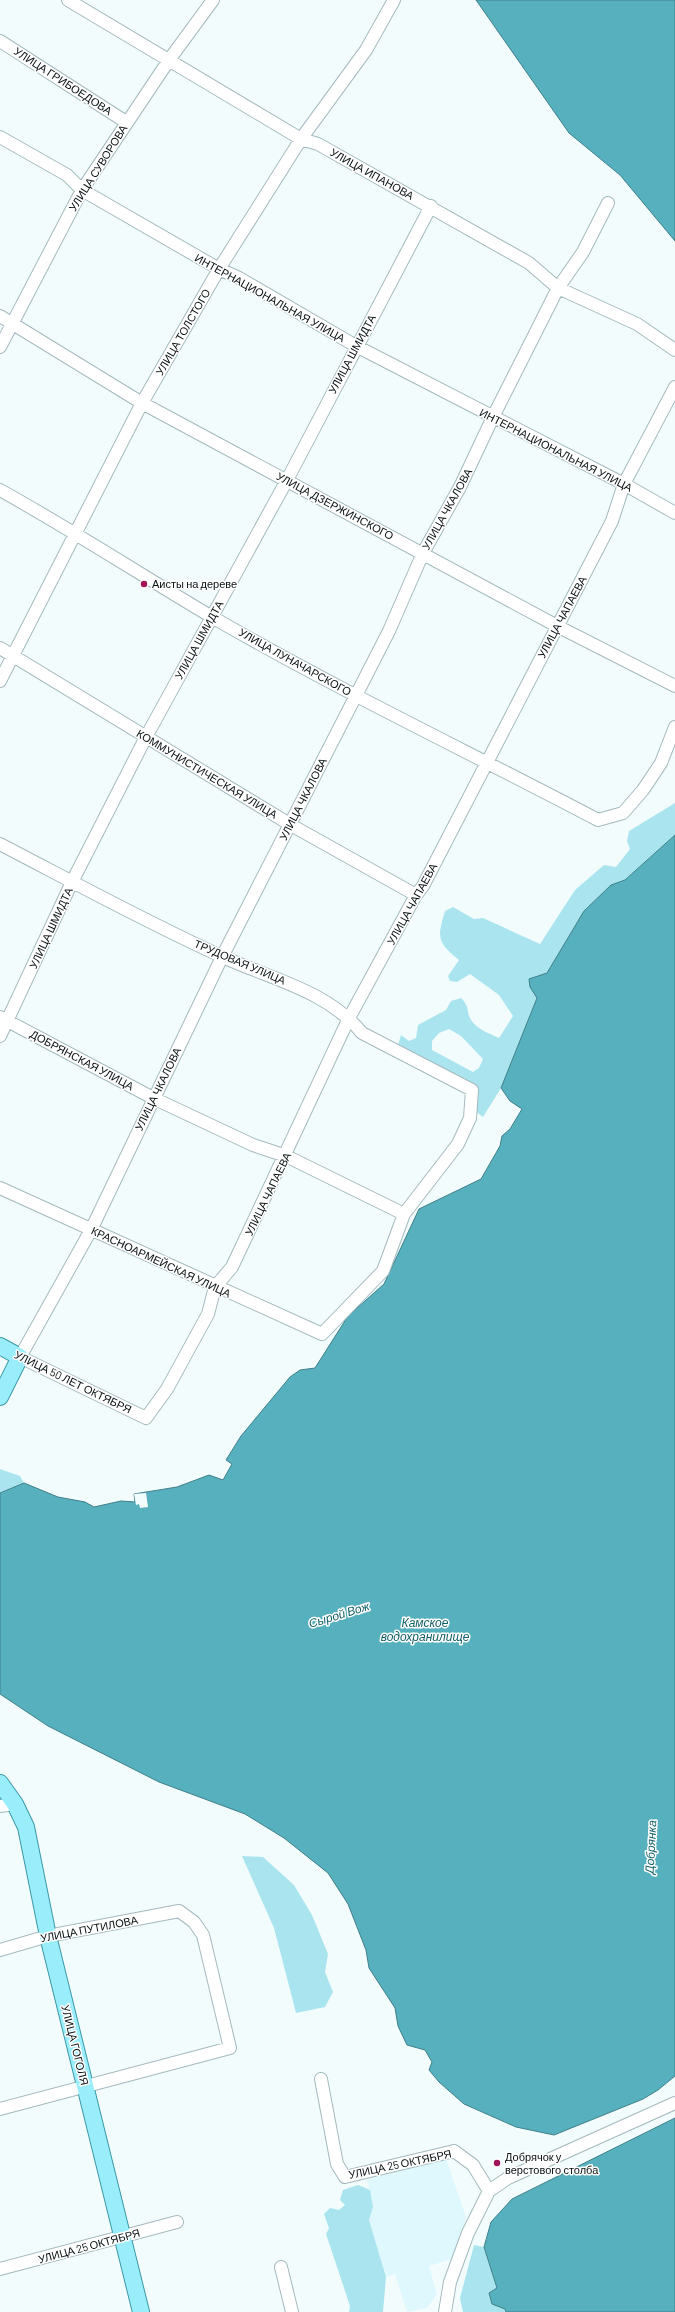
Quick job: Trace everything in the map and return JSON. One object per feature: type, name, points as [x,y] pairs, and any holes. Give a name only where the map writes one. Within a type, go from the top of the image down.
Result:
[{"type":"main road","name":"УЛИЦА 50 ЛЕТ ОКТЯБРЯ","points":[[0,1346],[20,1357]]},
{"type":"main road","name":"УЛИЦА ЧКАЛОВА","points":[[0,1397],[20,1357]]},
{"type":"main road","name":"УЛИЦА ГОГОЛЯ","points":[[0,1783],[8,1805],[26,1826],[48,1936],[124,2237],[141,2312]]},
{"type":"street","name":"УЛИЦА ИПАНОВА","points":[[68,0],[301,139],[318,144],[431,206],[529,263],[558,288],[637,324],[675,350]]},
{"type":"street","name":"УЛИЦА СУВОРОВА","points":[[0,347],[82,190],[126,122],[213,0]]},
{"type":"street","name":"УЛИЦА ТОЛСТОГО","points":[[0,681],[142,403],[219,269],[301,139],[366,50],[394,0]]},
{"type":"street","name":"УЛИЦА ГРИБОЕДОВА","points":[[0,42],[126,122]]},
{"type":"street","name":"ИНТЕРНАЦИОНАЛЬНАЯ УЛИЦА","points":[[0,137],[67,175],[82,190],[219,269],[239,278],[356,346],[624,484],[675,513]]},
{"type":"street","name":"УЛИЦА ЧКАЛОВА","points":[[20,1357],[91,1230],[153,1098],[222,957],[291,825],[389,631],[422,553],[460,487],[493,417],[558,288],[583,252],[608,203]]},
{"type":"street","name":"УЛИЦА ШМИДТА","points":[[0,1036],[4,1019],[146,737],[287,480],[356,346],[431,206]]},
{"type":"street","name":"УЛИЦА ДЗЕРЖИНСКОГО","points":[[0,316],[142,403],[557,626],[675,686]]},
{"type":"street","name":"УЛИЦА ЧАПАЕВА","points":[[146,1418],[167,1389],[208,1314],[215,1287],[232,1267],[286,1156],[349,1018],[416,895],[423,886],[486,761],[612,521],[624,484],[675,387]]},
{"type":"street","name":"УЛИЦА ЛУНАЧАРСКОГО","points":[[0,490],[76,533],[212,617],[356,696],[486,761],[598,820],[623,813],[643,790],[661,763],[675,727]]},
{"type":"street","name":"КОММУНИСТИЧЕСКАЯ УЛИЦА","points":[[0,648],[291,825],[416,895]]},
{"type":"street","name":"ТРУДОВАЯ УЛИЦА","points":[[0,844],[72,882],[222,957],[296,985],[349,1018],[362,1034],[472,1090],[470,1118],[458,1144],[404,1214]]},
{"type":"street","name":"ДОБРЯНСКАЯ УЛИЦА","points":[[4,1019],[153,1098],[253,1145],[286,1156],[404,1214]]},
{"type":"street","name":"КРАСНОАРМЕЙСКАЯ УЛИЦА","points":[[0,1188],[215,1287],[322,1334],[383,1271],[404,1214]]},
{"type":"street","name":"УЛИЦА 50 ЛЕТ ОКТЯБРЯ","points":[[20,1357],[146,1418]]},
{"type":"street","name":"УЛИЦА ПУТИЛОВА","points":[[0,1950],[48,1936],[179,1911],[194,1922],[203,1935],[230,2048],[85,2087]]},
{"type":"street","name":"УЛИЦА 25 ОКТЯБРЯ","points":[[321,2079],[338,2164],[345,2177],[454,2151],[473,2165],[489,2191]]},
{"type":"street","points":[[0,2109],[85,2087]]},
{"type":"street","points":[[445,2312],[457,2261],[468,2233],[489,2191],[508,2178],[548,2159],[675,2103]]},
{"type":"street","name":"УЛИЦА 25 ОКТЯБРЯ","points":[[0,2269],[177,2222]]},
{"type":"street","points":[[281,2267],[292,2312]]},
{"type":"shaded area","points":[[675,803],[675,835],[625,880],[611,885],[584,911],[547,974],[530,987],[537,998],[501,1088],[483,1117],[475,1111],[475,1088],[398,1045],[401,1035],[409,1041],[416,1038],[418,1025],[446,1010],[451,1001],[461,998],[467,1006],[472,1022],[483,1030],[499,1038],[513,1016],[499,995],[470,974],[457,982],[450,981],[448,976],[459,960],[446,949],[441,939],[440,934],[445,911],[453,907],[474,919],[483,918],[540,944],[575,890],[604,865],[616,867],[630,849],[627,841],[629,831]],"holes":[[[449,1029],[461,1036],[483,1059],[479,1068],[473,1072],[432,1050],[432,1041],[439,1033]]]},
{"type":"shaded area","points":[[0,1469],[20,1476],[24,1483],[0,1493]]},
{"type":"shaded area","points":[[242,1856],[263,1857],[294,1885],[312,1915],[328,1954],[325,1972],[333,1992],[325,2007],[296,2013],[274,1928]]},
{"type":"shaded area","points":[[445,2156],[466,2217],[455,2258],[429,2266],[437,2294],[427,2308],[407,2312],[395,2274],[386,2277],[369,2220],[373,2207],[367,2180]]},
{"type":"shaded area","points":[[358,2185],[370,2190],[373,2207],[369,2220],[386,2277],[383,2312],[349,2312],[350,2306],[326,2234],[329,2228],[324,2214],[330,2208],[339,2210],[345,2205],[340,2200],[343,2190]]},
{"type":"shaded area","points":[[474,2245],[484,2247],[506,2312],[463,2312],[460,2298]]},
{"type":"water","points":[[476,0],[675,0],[675,241],[620,175],[569,133]]},
{"type":"water","name":"Камское водохранилище","points":[[675,835],[675,2076],[658,2090],[643,2099],[554,2135],[516,2127],[464,2104],[439,2082],[429,2070],[432,2062],[425,2050],[407,2045],[398,2026],[395,2008],[369,1968],[366,1950],[348,1904],[328,1873],[284,1838],[245,1814],[159,1782],[48,1726],[0,1694],[0,1493],[24,1483],[58,1497],[85,1502],[94,1507],[121,1501],[135,1502],[134,1494],[177,1487],[209,1475],[223,1480],[232,1464],[226,1460],[241,1436],[290,1377],[300,1370],[315,1368],[348,1316],[384,1284],[419,1209],[481,1179],[500,1146],[502,1136],[510,1129],[522,1109],[510,1101],[501,1088],[537,998],[530,987],[529,979],[547,973],[584,911],[611,885],[625,880]]},
{"type":"water","points":[[675,2118],[675,2312],[506,2312],[505,2309],[492,2304],[489,2293],[497,2288],[484,2247],[491,2222],[512,2199]]},
{"type":"pier","points":[[146,1493],[148,1507],[140,1508],[139,1504],[136,1505],[134,1494]]},
{"type":"place","name":"Аисты на дереве","points":[[144,584]]},
{"type":"place","name":"Добрячок у верстового столба","points":[[497,2163]]},
{"type":"water label","name":"Сырой Вож","points":[[339,1615]]},
{"type":"water label","name":"Добрянка","points":[[651,1847]]}]
